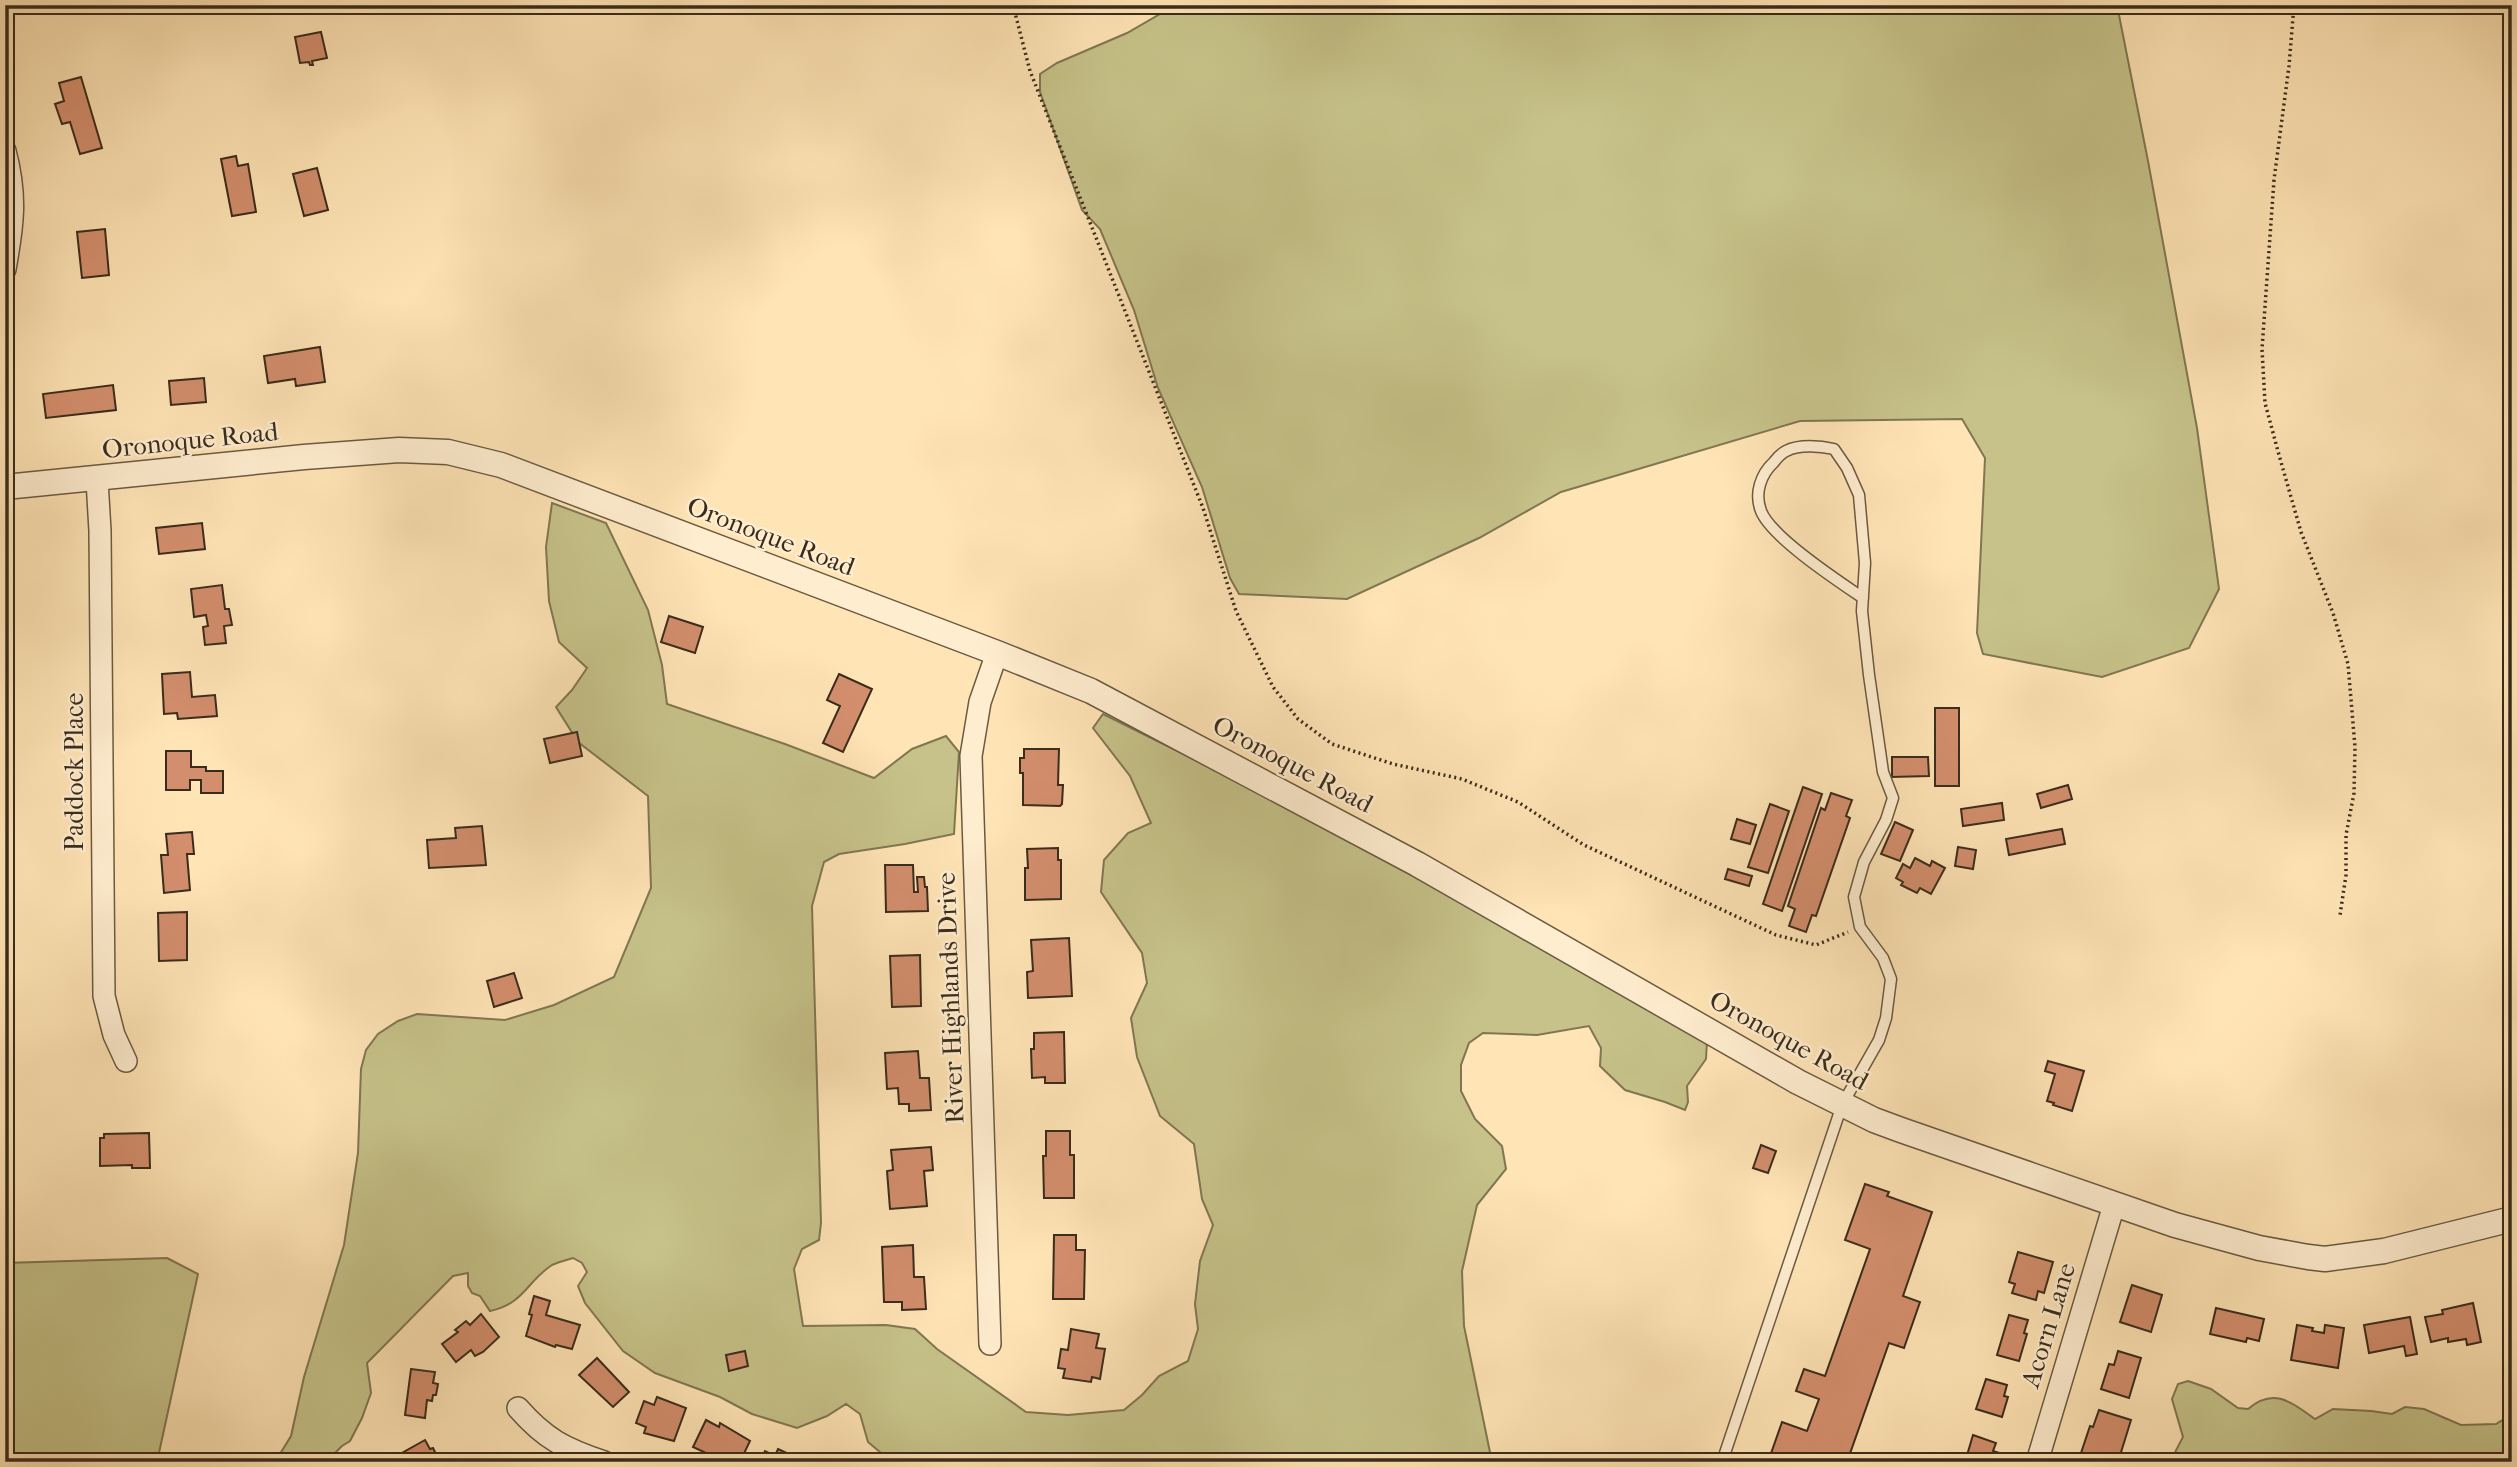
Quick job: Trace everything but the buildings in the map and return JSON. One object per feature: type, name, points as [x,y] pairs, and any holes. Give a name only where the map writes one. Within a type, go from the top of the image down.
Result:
[{"type":"street","points":[[5,151],[15,210],[5,269]]},
{"type":"street","name":"Oronoque Road","points":[[5,487],[366,452],[448,452],[501,465],[1091,691],[1357,831],[1798,1082],[1842,1105],[1902,1130],[2114,1205],[2240,1243],[2325,1259],[2384,1251],[2512,1219]]},
{"type":"street","name":"Paddock Place","points":[[97,480],[100,531],[104,996],[114,1035],[126,1061]]},
{"type":"street","name":"River Highlands Drive","points":[[990,1344],[971,756],[980,702],[997,653]]},
{"type":"street","name":"Acorn Lane","points":[[2037,1462],[2114,1205]]},
{"type":"street","points":[[518,1408],[548,1438],[568,1450],[604,1462]]},
{"type":"lane","points":[[1722,1462],[1842,1105],[1879,1041],[1886,1018],[1891,979],[1883,958],[1860,927],[1854,897],[1864,862],[1886,820],[1893,798],[1883,772],[1867,662],[1863,598],[1865,563],[1859,495],[1847,468],[1833,449],[1821,446],[1786,450],[1760,482],[1761,511],[1788,541],[1863,598]]},
{"type":"path","points":[[1013,5],[1030,71],[1203,508],[1236,611],[1273,687],[1298,719],[1332,744],[1393,764],[1462,779],[1518,802],[1584,845],[1776,935],[1816,945],[1860,927]]},
{"type":"path","points":[[2294,5],[2274,180],[2262,349],[2265,403],[2279,455],[2301,532],[2333,613],[2348,664],[2355,747],[2354,793],[2346,835],[2346,875],[2340,915]]},
{"type":"shaded area","points":[[1213,5],[2117,5],[2197,428],[2219,589],[2189,648],[2102,677],[1983,654],[1977,633],[1985,458],[1962,419],[1800,421],[1561,492],[1479,538],[1347,599],[1239,594],[1230,578],[1202,487],[1158,388],[1134,310],[1100,229],[1082,210],[1040,92],[1040,74],[1057,63],[1127,33],[1167,10]]},
{"type":"shaded area","points":[[552,503],[606,523],[648,610],[662,665],[667,704],[874,778],[912,749],[946,736],[959,752],[954,834],[839,854],[824,862],[812,906],[821,1223],[819,1240],[802,1249],[794,1269],[803,1326],[886,1325],[915,1329],[937,1349],[1026,1412],[1068,1415],[1124,1410],[1159,1376],[1188,1361],[1198,1329],[1195,1304],[1200,1261],[1213,1225],[1202,1199],[1194,1144],[1160,1116],[1137,1057],[1131,1018],[1147,983],[1142,953],[1101,892],[1104,860],[1128,833],[1151,823],[1130,776],[1093,728],[1103,714],[1290,807],[1707,1041],[1706,1059],[1687,1086],[1688,1102],[1685,1110],[1625,1090],[1600,1066],[1601,1048],[1589,1026],[1537,1035],[1483,1033],[1469,1043],[1461,1065],[1461,1091],[1475,1119],[1502,1146],[1506,1169],[1477,1205],[1462,1271],[1464,1326],[1492,1462],[882,1462],[881,1453],[868,1442],[860,1414],[846,1404],[827,1416],[797,1428],[752,1414],[720,1397],[655,1373],[623,1351],[585,1303],[578,1286],[587,1272],[582,1263],[573,1258],[552,1265],[511,1303],[490,1311],[480,1296],[472,1293],[468,1286],[468,1273],[453,1276],[367,1363],[371,1393],[350,1441],[326,1462],[275,1462],[291,1436],[304,1377],[344,1245],[358,1153],[361,1069],[366,1050],[378,1034],[398,1021],[417,1014],[505,1020],[554,1005],[614,977],[651,888],[648,796],[578,742],[556,707],[587,668],[559,642],[549,601],[546,547]]},
{"type":"shaded area","points":[[167,1258],[198,1274],[157,1462],[5,1462],[5,1263]]},
{"type":"shaded area","points":[[2188,1381],[2211,1389],[2238,1408],[2248,1409],[2266,1399],[2282,1399],[2315,1419],[2333,1409],[2392,1414],[2405,1407],[2424,1409],[2461,1425],[2496,1424],[2512,1414],[2512,1462],[2170,1462],[2183,1437],[2172,1399],[2178,1384]]}]
